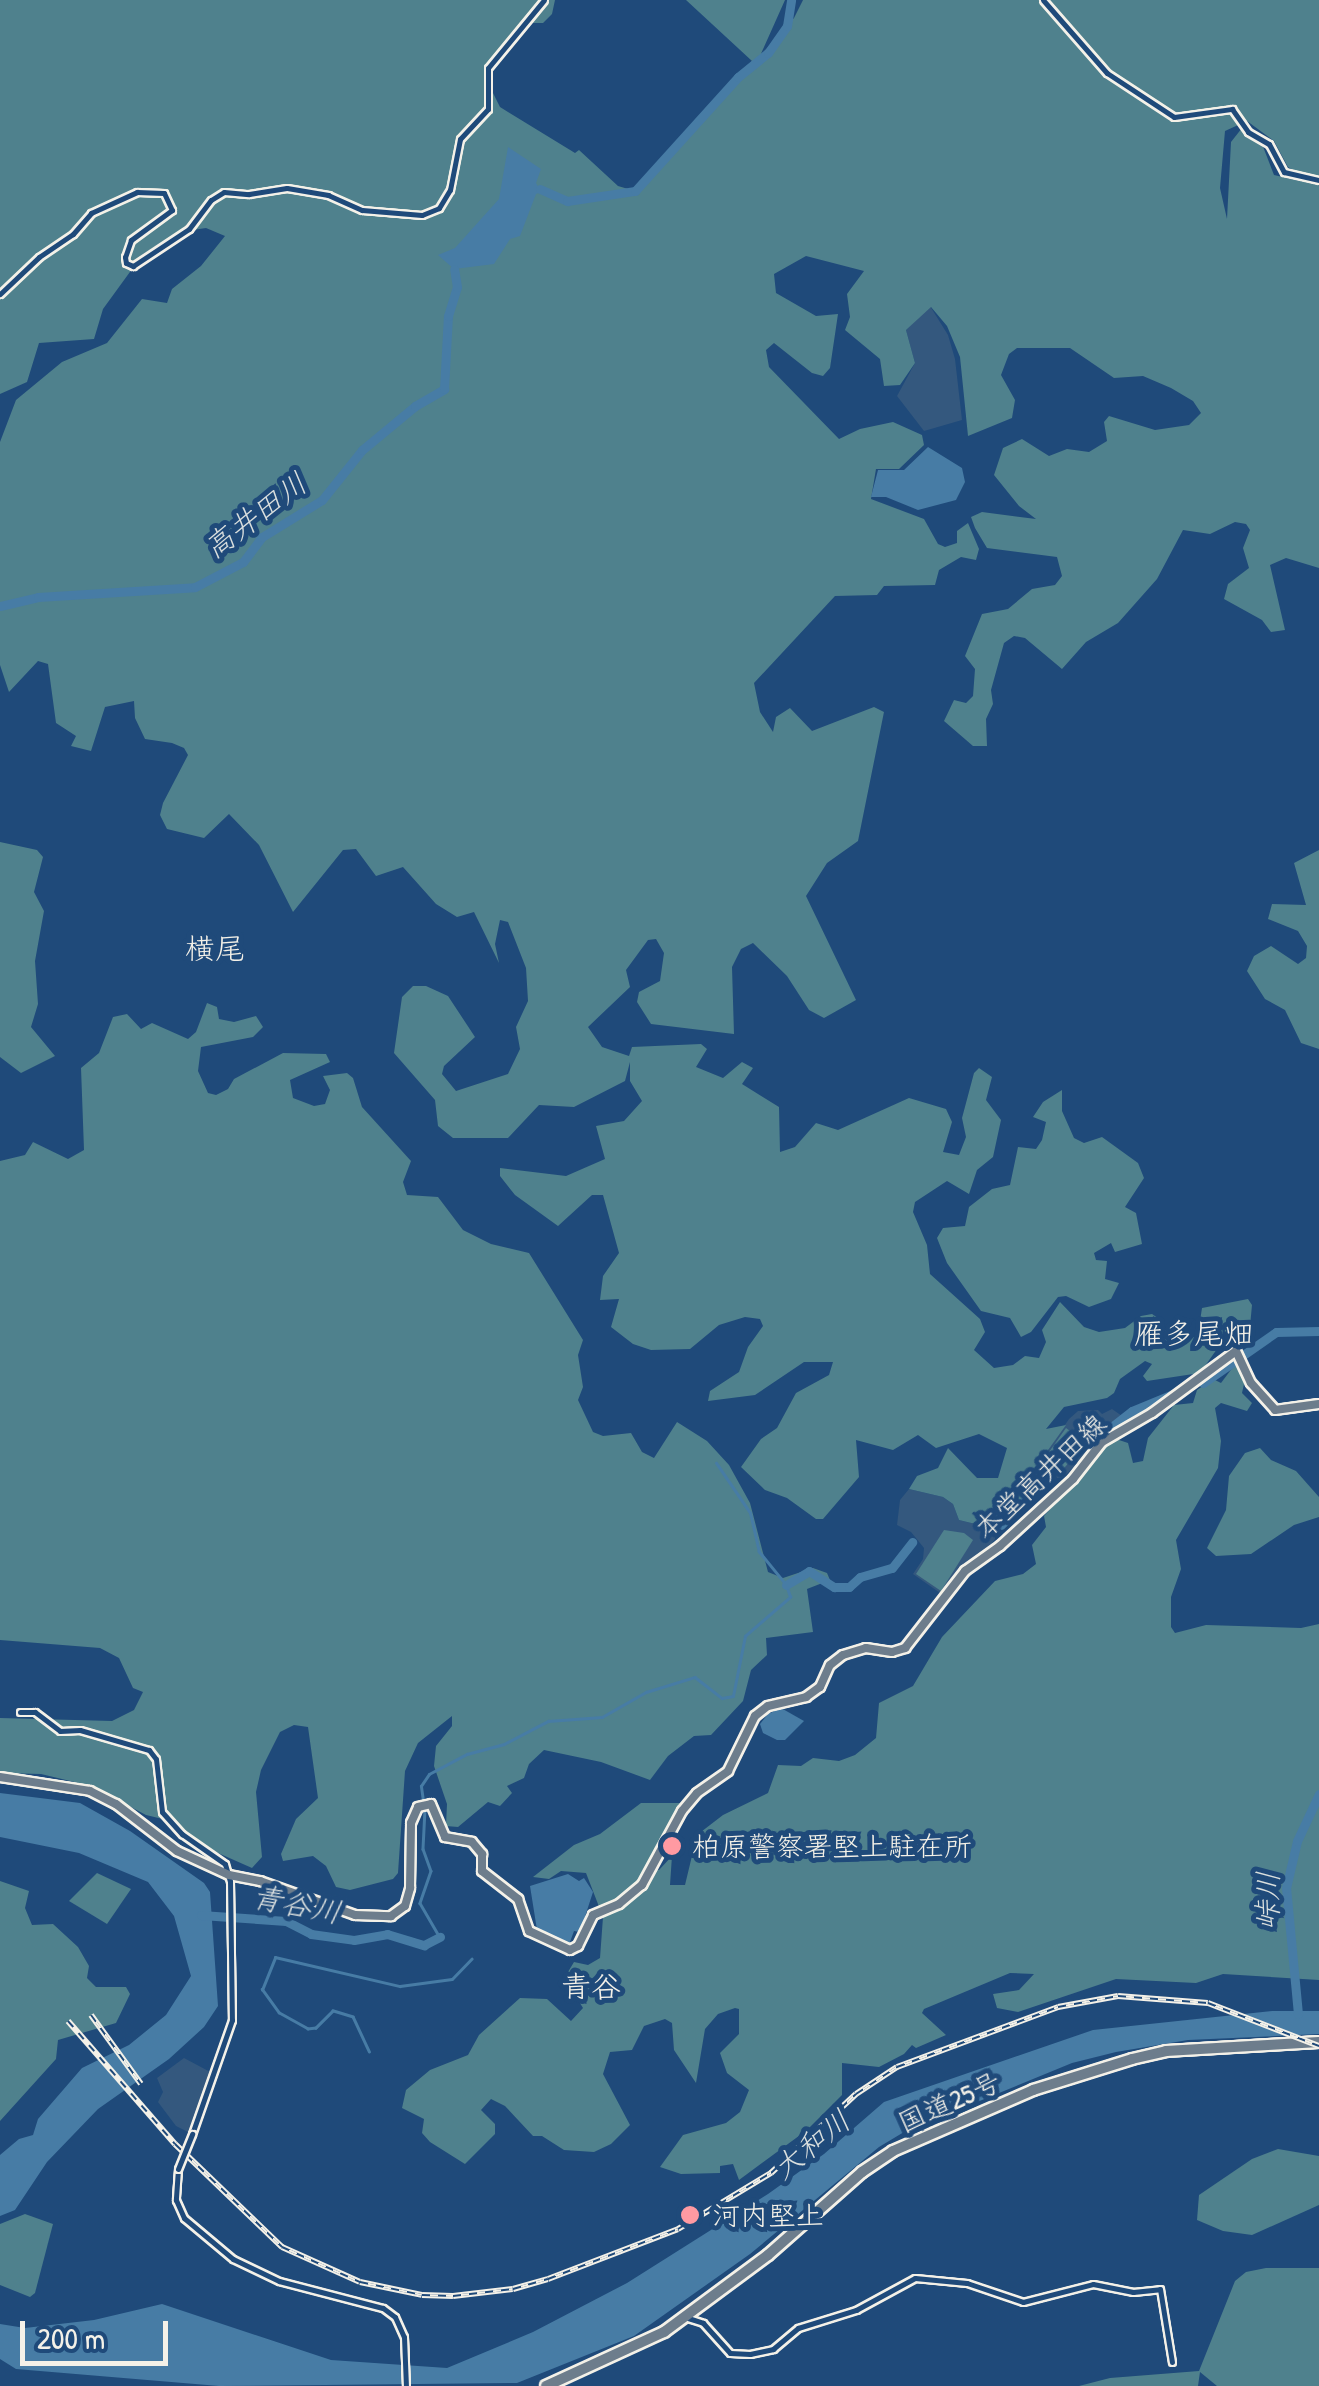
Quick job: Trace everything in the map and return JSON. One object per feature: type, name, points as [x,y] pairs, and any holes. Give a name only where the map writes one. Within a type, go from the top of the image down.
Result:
[{"type":"highway","name":"国道25号","points":[[546,2386],[650,2342],[768,2255],[880,2158],[1032,2090],[1166,2051],[1319,2042]]},
{"type":"main road","name":"本堂高井田線","points":[[0,1778],[64,1783],[90,1790],[116,1804],[177,1851],[229,1878],[280,1888],[340,1913],[392,1916],[409,1898],[411,1823],[424,1803],[435,1808],[450,1841],[466,1840],[478,1848],[482,1871],[518,1899],[529,1931],[544,1935],[557,1948],[575,1948],[593,1915],[619,1904],[642,1884],[682,1811],[697,1793],[728,1771],[755,1716],[768,1706],[806,1697],[820,1687],[830,1665],[843,1654],[866,1648],[892,1652],[905,1648],[965,1571],[1000,1546],[1073,1479],[1102,1442],[1152,1413],[1232,1352],[1241,1356],[1252,1383],[1275,1410],[1319,1404]]},
{"type":"street","points":[[0,294],[95,210],[138,192],[164,193],[172,210],[131,240],[125,256],[130,266],[151,257],[187,231],[211,200],[224,192],[294,188],[362,210],[422,215],[439,208],[449,194],[460,139],[488,109],[488,68],[544,0]]},
{"type":"street","points":[[1043,0],[1107,73],[1174,117],[1232,109],[1248,132],[1269,144],[1284,172],[1319,180]]},
{"type":"street","points":[[20,1712],[35,1712],[60,1731],[80,1730],[149,1750],[156,1759],[162,1812],[182,1834],[225,1864],[232,1935],[232,2020],[178,2169],[176,2200],[184,2218],[233,2259],[280,2280],[383,2308],[395,2318],[404,2336],[406,2386]]},
{"type":"street","points":[[685,2316],[703,2323],[730,2353],[750,2354],[773,2349],[798,2328],[856,2310],[915,2278],[967,2282],[1023,2302],[1093,2284],[1132,2292],[1160,2289],[1172,2362]]},
{"type":"shaded area","points":[[508,147],[541,169],[536,183],[541,192],[536,194],[520,236],[510,239],[494,264],[454,269],[438,255],[455,248],[499,199]]},
{"type":"shaded area","points":[[930,306],[948,335],[955,359],[962,420],[924,431],[897,396],[915,363],[906,330]]},
{"type":"shaded area","points":[[928,447],[962,468],[965,482],[956,500],[918,510],[886,497],[871,497],[878,470],[904,470]]},
{"type":"shaded area","points":[[1112,1409],[1122,1416],[1064,1477],[1057,1478],[1046,1453],[1069,1419],[1078,1411],[1098,1410],[1102,1414]]},
{"type":"shaded area","points":[[909,1489],[943,1497],[953,1504],[959,1520],[996,1529],[995,1539],[984,1555],[961,1569],[943,1595],[913,1574],[923,1559],[924,1548],[911,1532],[897,1525],[900,1500]]},
{"type":"shaded area","points":[[781,1708],[804,1721],[785,1740],[777,1740],[763,1733],[760,1724],[768,1714]]},
{"type":"shaded area","points":[[0,1793],[80,1803],[130,1831],[204,1883],[210,1892],[218,2006],[204,2027],[169,2059],[98,2109],[47,2162],[15,2210],[0,2216],[0,2155],[19,2139],[33,2135],[38,2119],[82,2068],[129,2045],[166,2015],[191,1976],[174,1916],[148,1882],[79,1853],[0,1837]]},
{"type":"shaded area","points":[[568,1874],[579,1881],[584,1878],[593,1892],[580,1932],[574,1931],[570,1942],[575,1946],[559,1946],[537,1930],[530,1886]]},
{"type":"shaded area","points":[[1272,2011],[1319,2011],[1319,2034],[1188,2040],[1116,2052],[1072,2063],[904,2132],[879,2147],[750,2254],[634,2336],[517,2383],[219,2386],[16,2369],[0,2359],[0,2324],[25,2328],[94,2320],[162,2304],[331,2360],[447,2368],[533,2332],[627,2283],[768,2194],[824,2154],[884,2102],[1093,2030]]},
{"type":"shaded area","points":[[184,2058],[214,2074],[190,2133],[176,2126],[158,2102],[163,2092],[157,2078]]},
{"type":"green space","points":[[0,0],[555,0],[552,14],[543,23],[529,23],[489,67],[488,83],[500,107],[575,153],[579,150],[618,186],[635,191],[752,61],[686,0],[785,0],[760,56],[794,18],[803,0],[1319,0],[1319,568],[1286,558],[1270,565],[1285,630],[1271,632],[1262,620],[1224,599],[1228,584],[1249,568],[1243,548],[1250,530],[1246,524],[1235,522],[1210,534],[1183,530],[1157,579],[1118,623],[1086,642],[1062,669],[1025,638],[1014,636],[1004,643],[991,690],[993,704],[986,719],[987,746],[973,746],[944,721],[954,700],[966,703],[973,696],[975,669],[965,656],[982,614],[1008,609],[1032,589],[1055,585],[1062,576],[1057,557],[987,548],[975,528],[971,517],[982,512],[1036,519],[1019,506],[994,475],[1003,448],[1022,439],[1049,456],[1067,449],[1089,452],[1107,441],[1104,422],[1109,416],[1155,430],[1189,425],[1201,413],[1193,401],[1171,388],[1143,376],[1114,378],[1070,348],[1017,348],[1009,354],[1001,375],[1015,400],[1012,418],[968,436],[960,357],[947,326],[931,307],[906,330],[915,363],[900,385],[884,386],[880,359],[845,330],[850,317],[847,294],[864,271],[806,256],[774,274],[776,293],[816,316],[838,314],[830,368],[823,376],[812,373],[774,343],[766,350],[769,367],[839,439],[860,429],[893,422],[922,435],[924,445],[899,469],[876,469],[871,499],[924,519],[938,544],[945,547],[957,543],[957,531],[968,523],[979,549],[976,560],[961,557],[939,570],[935,585],[884,586],[877,595],[835,596],[754,683],[760,712],[773,732],[776,717],[790,708],[812,731],[874,707],[884,712],[858,841],[827,863],[806,896],[856,1000],[824,1018],[809,1010],[787,976],[753,943],[741,949],[732,967],[734,1034],[651,1024],[637,1002],[639,992],[660,981],[664,953],[656,939],[648,940],[626,970],[630,987],[588,1027],[602,1047],[629,1056],[632,1047],[701,1044],[707,1049],[696,1067],[723,1078],[742,1062],[753,1068],[742,1084],[779,1107],[780,1152],[795,1147],[816,1123],[838,1130],[909,1098],[946,1109],[952,1122],[943,1152],[959,1155],[966,1137],[962,1118],[974,1073],[979,1068],[992,1077],[986,1100],[1001,1120],[993,1157],[977,1170],[969,1194],[947,1181],[915,1202],[913,1212],[927,1245],[930,1274],[980,1319],[985,1332],[974,1350],[994,1368],[1013,1365],[1025,1356],[1039,1358],[1046,1342],[1042,1330],[1060,1302],[1084,1327],[1099,1332],[1125,1328],[1141,1316],[1152,1314],[1161,1320],[1169,1338],[1182,1345],[1198,1334],[1202,1308],[1248,1299],[1252,1305],[1249,1337],[1217,1349],[1200,1373],[1147,1381],[1143,1376],[1152,1364],[1145,1361],[1120,1379],[1107,1398],[1064,1407],[1046,1429],[1066,1425],[1046,1453],[1054,1471],[1008,1524],[996,1529],[959,1520],[953,1504],[943,1497],[909,1489],[917,1476],[938,1468],[948,1448],[977,1478],[998,1478],[1007,1448],[979,1434],[936,1448],[918,1435],[893,1450],[856,1440],[859,1477],[823,1519],[816,1519],[787,1498],[765,1490],[741,1467],[761,1439],[777,1428],[796,1393],[829,1375],[833,1362],[804,1362],[755,1395],[708,1401],[710,1391],[739,1372],[748,1347],[763,1326],[760,1319],[745,1317],[719,1325],[690,1349],[651,1350],[633,1344],[611,1327],[619,1299],[600,1300],[603,1276],[619,1253],[603,1195],[592,1195],[558,1226],[515,1195],[500,1176],[500,1168],[566,1176],[605,1159],[596,1126],[624,1121],[642,1101],[630,1081],[630,1062],[625,1081],[574,1107],[539,1105],[508,1138],[453,1138],[438,1126],[435,1100],[394,1053],[402,997],[413,986],[426,986],[448,996],[475,1037],[444,1066],[442,1074],[456,1091],[508,1074],[520,1049],[516,1027],[528,1001],[526,968],[508,922],[500,920],[495,944],[499,963],[474,912],[457,917],[436,904],[403,867],[376,876],[356,849],[343,850],[293,912],[259,845],[229,814],[204,838],[167,829],[160,815],[163,803],[188,755],[184,748],[172,743],[145,739],[135,718],[134,701],[105,707],[91,751],[71,746],[76,736],[56,723],[48,664],[38,661],[9,692],[0,665],[0,442],[16,400],[62,362],[107,343],[142,299],[167,303],[172,289],[201,266],[225,236],[206,228],[179,232],[143,254],[103,309],[94,339],[39,343],[27,382],[0,394]],"holes":[[[1247,121],[1274,141],[1288,167],[1318,185],[1274,175],[1262,144],[1242,128],[1231,142],[1227,219],[1220,188],[1225,131]]]},
{"type":"green space","points":[[0,842],[37,850],[43,857],[34,892],[44,911],[35,961],[38,1004],[31,1027],[55,1056],[21,1073],[0,1057]]},
{"type":"green space","points":[[1319,850],[1319,1049],[1301,1043],[1285,1010],[1265,999],[1247,971],[1254,956],[1271,946],[1298,964],[1306,958],[1307,946],[1298,931],[1268,919],[1272,904],[1306,905],[1294,863]]},
{"type":"green space","points":[[207,1003],[217,1007],[219,1019],[234,1022],[256,1016],[263,1027],[253,1037],[201,1047],[198,1071],[208,1093],[216,1095],[228,1089],[234,1079],[283,1053],[326,1054],[330,1062],[290,1080],[293,1098],[314,1106],[325,1104],[330,1090],[323,1076],[347,1073],[353,1078],[362,1107],[411,1161],[403,1182],[407,1195],[438,1197],[463,1230],[491,1244],[529,1253],[583,1340],[578,1355],[583,1387],[578,1400],[593,1432],[603,1436],[631,1433],[642,1452],[654,1458],[677,1422],[707,1441],[729,1465],[750,1503],[768,1572],[783,1578],[813,1568],[827,1573],[830,1580],[807,1589],[813,1632],[766,1638],[767,1655],[751,1670],[743,1701],[711,1735],[694,1736],[668,1756],[650,1780],[601,1762],[544,1750],[529,1764],[524,1778],[507,1786],[512,1793],[500,1806],[488,1802],[458,1827],[446,1826],[447,1804],[434,1766],[436,1746],[452,1726],[452,1716],[418,1743],[405,1771],[398,1873],[393,1879],[350,1890],[336,1887],[326,1866],[313,1856],[283,1861],[281,1854],[296,1819],[318,1798],[308,1727],[294,1725],[280,1732],[261,1770],[256,1792],[262,1857],[252,1868],[200,1845],[175,1822],[146,1815],[91,1786],[41,1774],[0,1773],[0,1718],[112,1721],[134,1710],[143,1692],[133,1688],[119,1658],[100,1648],[0,1640],[0,1161],[25,1155],[33,1142],[68,1159],[84,1150],[81,1068],[99,1053],[113,1017],[127,1014],[141,1029],[152,1023],[188,1039],[196,1032]]},
{"type":"green space","points":[[1062,1090],[1062,1111],[1074,1138],[1084,1143],[1102,1137],[1138,1163],[1144,1178],[1125,1207],[1136,1213],[1142,1244],[1115,1252],[1111,1243],[1094,1253],[1096,1260],[1107,1261],[1105,1279],[1119,1283],[1111,1299],[1089,1307],[1066,1296],[1058,1297],[1031,1332],[1021,1337],[1010,1318],[981,1311],[947,1263],[937,1238],[943,1228],[965,1226],[969,1207],[992,1189],[1010,1185],[1018,1147],[1036,1149],[1042,1140],[1046,1122],[1033,1117],[1043,1102]]},
{"type":"green space","points":[[1236,1363],[1246,1375],[1242,1393],[1252,1403],[1247,1411],[1221,1403],[1215,1408],[1221,1441],[1218,1468],[1176,1540],[1181,1569],[1171,1597],[1171,1627],[1175,1633],[1206,1625],[1301,1628],[1319,1624],[1319,1980],[1223,1974],[1196,1983],[1116,1979],[1018,2012],[997,2008],[993,1994],[1019,1990],[1034,1974],[1010,1973],[924,2009],[922,2013],[946,2035],[916,2048],[912,2045],[904,2054],[879,2067],[842,2063],[842,2095],[807,2130],[739,2180],[733,2164],[720,2166],[720,2173],[681,2174],[660,2167],[683,2135],[726,2123],[740,2112],[749,2090],[727,2073],[720,2053],[739,2034],[739,2009],[735,2008],[718,2014],[705,2029],[696,2083],[674,2050],[672,2023],[665,2019],[644,2026],[632,2050],[610,2052],[603,2074],[630,2125],[611,2144],[594,2152],[564,2150],[542,2136],[533,2136],[505,2106],[491,2099],[481,2110],[495,2124],[495,2134],[465,2164],[430,2142],[422,2133],[424,2119],[402,2108],[406,2090],[430,2070],[468,2055],[479,2035],[520,1998],[547,1999],[571,2021],[583,2008],[570,1987],[568,1972],[574,1962],[588,1965],[600,1958],[603,1917],[586,1873],[561,1871],[549,1879],[533,1877],[574,1845],[600,1834],[641,1803],[682,1803],[648,1867],[659,1870],[672,1856],[670,1885],[685,1885],[697,1835],[723,1815],[768,1793],[778,1765],[801,1766],[813,1758],[839,1761],[855,1755],[876,1738],[879,1703],[913,1686],[942,1637],[995,1581],[1023,1574],[1036,1564],[1032,1545],[1046,1527],[1044,1516],[1113,1438],[1128,1443],[1133,1463],[1143,1461],[1148,1438],[1174,1405],[1193,1403],[1197,1390],[1213,1379],[1221,1383]]},
{"type":"green space","points":[[1066,1428],[1086,1443],[1058,1475],[1049,1452]]},
{"type":"green space","points":[[1260,1448],[1271,1460],[1296,1471],[1319,1497],[1319,1517],[1294,1525],[1251,1554],[1216,1556],[1207,1548],[1226,1510],[1229,1476],[1245,1453]]},
{"type":"green space","points":[[944,1530],[964,1533],[973,1540],[941,1591],[916,1574]]},
{"type":"green space","points":[[97,1873],[131,1889],[107,1924],[69,1901]]},
{"type":"green space","points":[[0,1881],[29,1891],[25,1908],[32,1925],[53,1924],[78,1947],[89,1966],[87,1978],[96,1987],[126,1987],[130,1994],[116,2023],[58,2040],[56,2059],[0,2121]]},
{"type":"green space","points":[[1278,2149],[1319,2156],[1319,2205],[1252,2235],[1223,2231],[1197,2220],[1199,2195],[1252,2159]]},
{"type":"green space","points":[[25,2214],[53,2224],[35,2293],[30,2297],[0,2285],[0,2224]]},
{"type":"green space","points":[[1319,2268],[1319,2386],[1217,2386],[1200,2372],[1198,2386],[1079,2386],[1110,2378],[1199,2371],[1235,2281],[1246,2272]]},
{"type":"waterway","name":"高井田川","points":[[540,189],[567,201],[635,191],[738,77],[768,53],[787,26],[791,0]]},
{"type":"waterway","name":"高井田川","points":[[0,606],[38,597],[195,587],[243,562],[262,537],[322,500],[362,450],[415,406],[444,389],[448,316],[457,287],[454,269]]},
{"type":"waterway","name":"青谷川","points":[[1203,1383],[1276,1332],[1319,1331]]},
{"type":"waterway","name":"青谷川","points":[[1105,1432],[1132,1411],[1173,1394]]},
{"type":"waterway","points":[[423,1801],[421,1786],[429,1774],[467,1754],[504,1744],[548,1721],[602,1717],[646,1692],[695,1677],[722,1698],[733,1696],[745,1636],[790,1597],[786,1585],[759,1552],[750,1513],[716,1463]]},
{"type":"waterway","name":"青谷川","points":[[1001,1525],[1051,1473]]},
{"type":"waterway","name":"青谷川","points":[[786,1585],[809,1571],[834,1587],[849,1587],[860,1577],[892,1568],[912,1542]]},
{"type":"waterway","name":"峠川","points":[[1298,2014],[1286,1888],[1297,1841],[1319,1794]]},
{"type":"waterway","points":[[425,1809],[423,1849],[431,1871],[420,1903],[440,1937]]},
{"type":"waterway","name":"青谷川","points":[[201,1915],[286,1921],[311,1934],[354,1940],[387,1934],[424,1945],[440,1937]]},
{"type":"waterway","points":[[369,2052],[353,2017],[333,2011],[316,2028],[308,2029],[279,2013],[262,1990],[275,1957],[400,1986],[452,1979],[471,1959]]},
{"type":"railway","points":[[68,2021],[175,2144],[282,2247],[360,2282],[422,2295],[453,2296],[513,2289],[548,2279],[678,2229],[771,2173],[856,2094],[897,2067],[1058,2007],[1118,1996],[1208,2003],[1319,2046]]},
{"type":"railway","points":[[91,2015],[141,2084]]},
{"type":"place","name":"柏原警察署堅上駐在所","points":[[672,1846]]},
{"type":"place","name":"河内堅上","points":[[690,2215]]},
{"type":"district","name":"横尾","points":[[215,948]]},
{"type":"district","name":"雁多尾畑","points":[[1194,1333]]},
{"type":"district","name":"青谷","points":[[591,1986]]},
{"type":"water label","name":"大和川","points":[[811,2144]]}]
